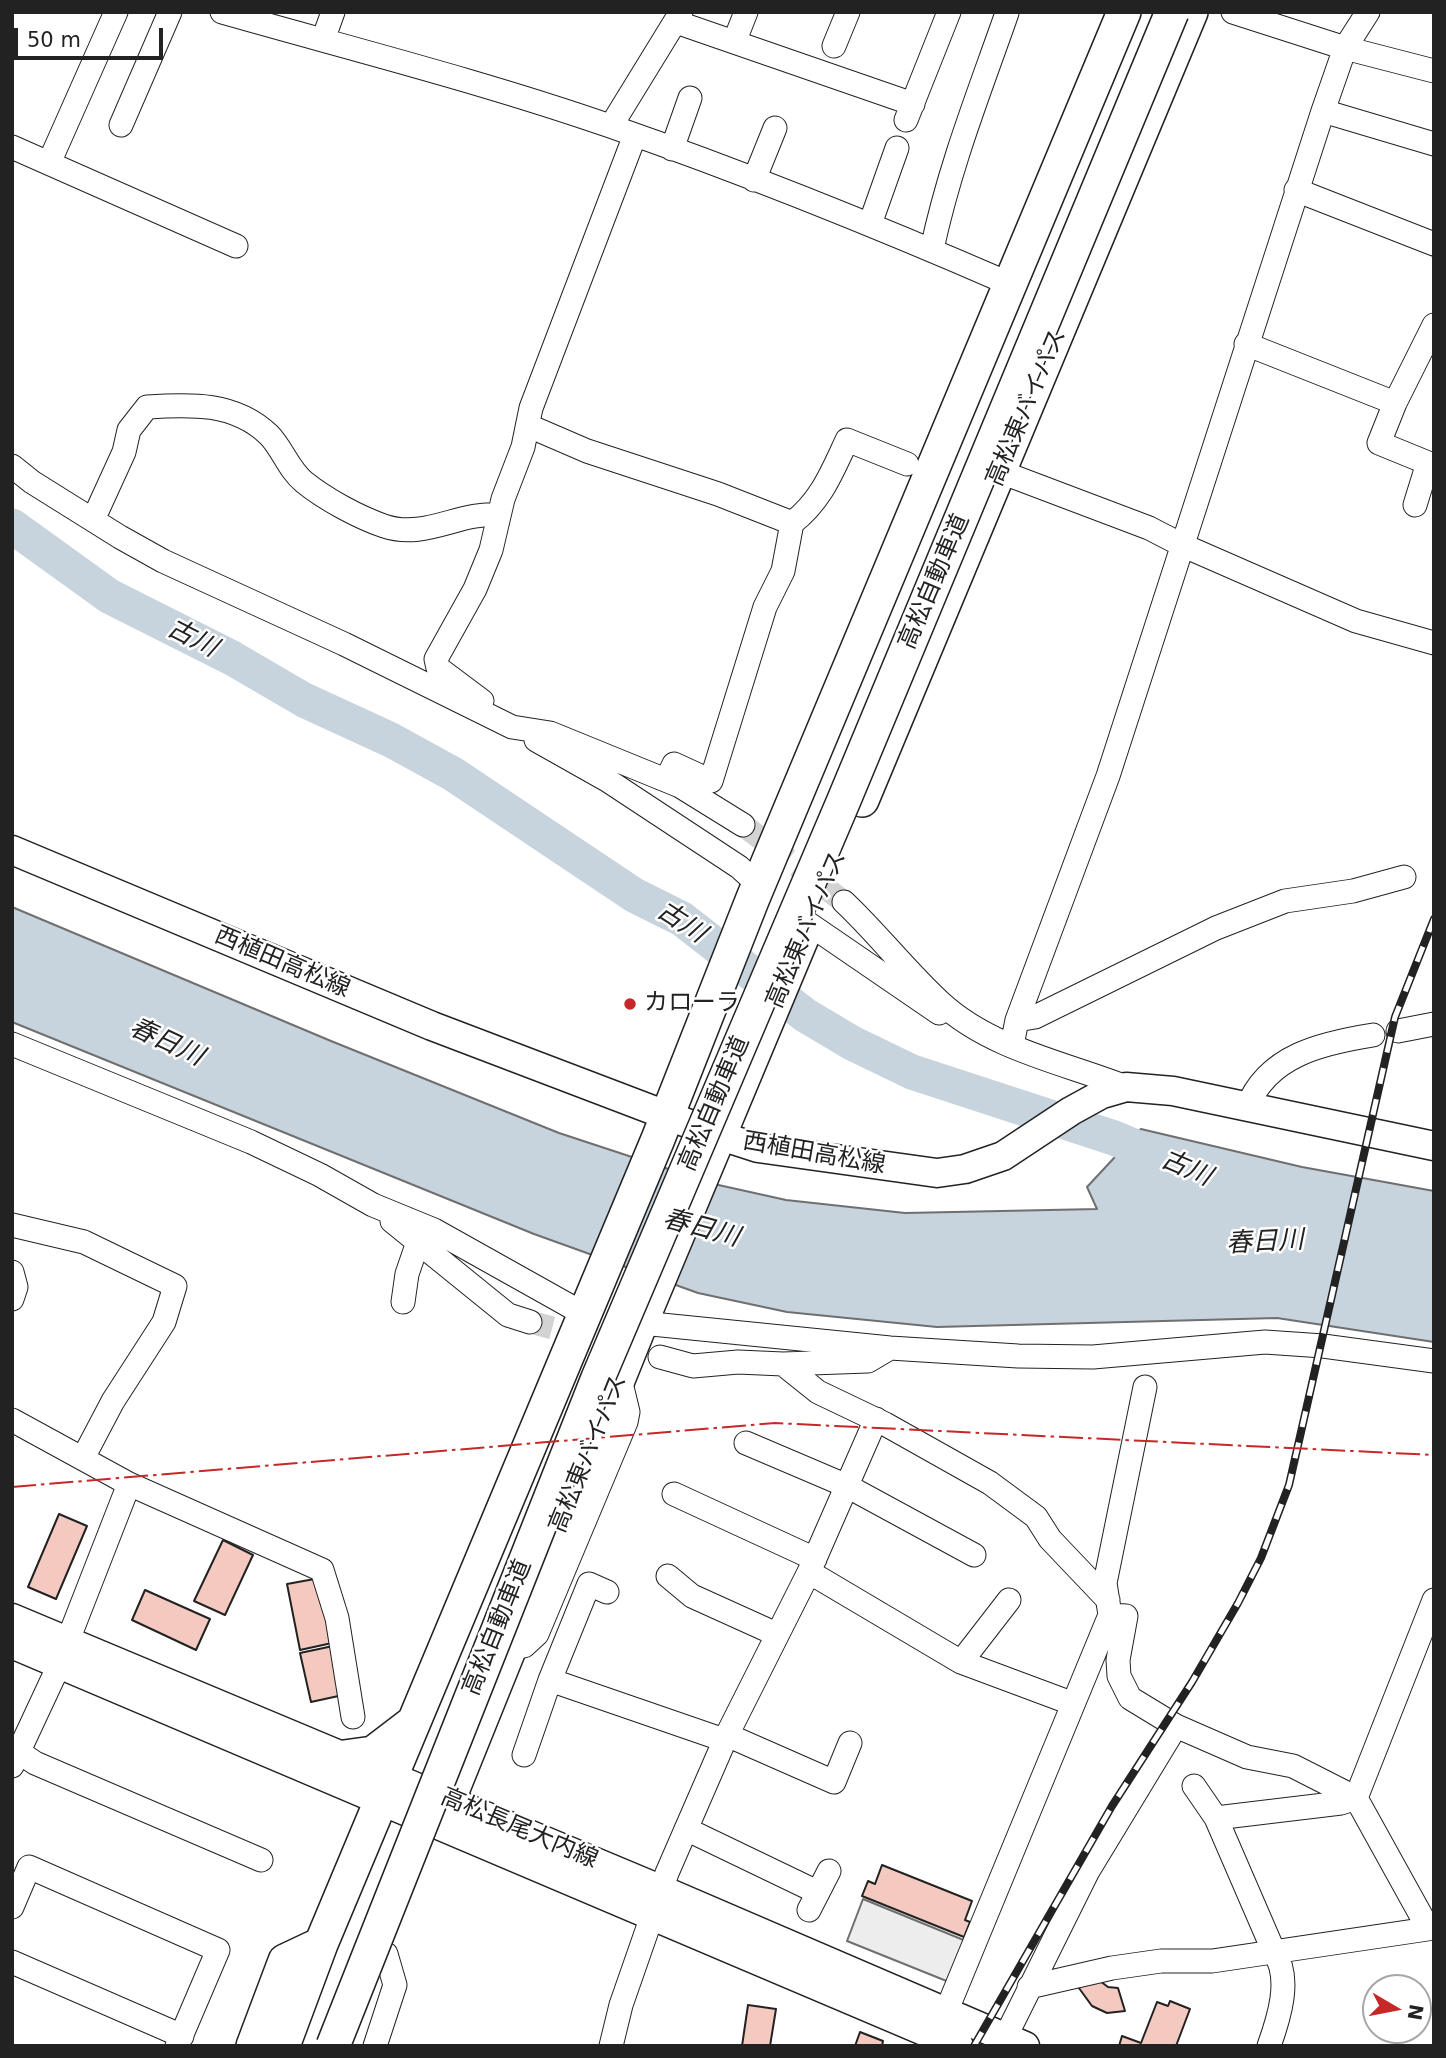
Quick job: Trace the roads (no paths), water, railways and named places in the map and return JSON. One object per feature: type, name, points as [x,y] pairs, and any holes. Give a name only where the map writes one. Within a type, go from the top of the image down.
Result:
[{"type":"highway","points":[[283,2046],[321,1944],[1124,12]]},
{"type":"highway","name":"高松自動車道","points":[[310,2046],[800,846],[1149,12]]},
{"type":"highway","name":"高松自動車道","points":[[332,2046],[598,1378],[844,800],[1172,12]]},
{"type":"highway","name":"高松東バイパス","points":[[350,2046],[645,1315],[1001,472],[1191,12]]},
{"type":"highway","points":[[344,1756],[373,1753],[389,1744],[415,1720]]},
{"type":"highway","points":[[253,2046],[285,1961],[321,1944]]},
{"type":"main road","name":"西植田高松線","points":[[12,850],[432,1026],[662,1128],[716,1147],[758,1148],[937,1173],[965,1169],[1003,1156],[1071,1111],[1114,1090]]},
{"type":"main road","points":[[1114,1090],[1174,1091],[1434,1146]]},
{"type":"main road","name":"高松長尾大内線","points":[[12,1618],[63,1652],[658,1903],[946,2012],[1010,2043]]},
{"type":"main road","name":"高松長尾大内線","points":[[12,1644],[63,1652],[344,1756],[387,1789]]},
{"type":"main road","name":"高松長尾大内線","points":[[658,1903],[918,2038],[959,2046]]},
{"type":"street","points":[[49,163],[116,12]]},
{"type":"street","points":[[121,125],[170,12]]},
{"type":"street","points":[[222,12],[437,70],[611,126],[870,224],[1010,284]]},
{"type":"street","points":[[323,40],[333,12]]},
{"type":"street","points":[[735,40],[746,12]]},
{"type":"street","points":[[834,46],[848,12]]},
{"type":"street","points":[[611,126],[679,17],[910,112],[949,12]]},
{"type":"street","points":[[1233,12],[1345,48],[1434,71]]},
{"type":"street","points":[[1012,1045],[1017,1020],[1108,776],[1323,111],[1345,48],[1368,12]]},
{"type":"street","points":[[932,249],[946,187],[965,124],[1008,13]]},
{"type":"street","points":[[672,149],[690,98]]},
{"type":"street","points":[[1323,111],[1434,144]]},
{"type":"street","points":[[754,180],[775,128]]},
{"type":"street","points":[[490,716],[492,709],[438,668],[436,659],[475,589],[491,551],[499,515],[529,426],[531,408],[635,135]]},
{"type":"street","points":[[12,147],[236,246]]},
{"type":"street","points":[[870,224],[897,148]]},
{"type":"street","points":[[1296,190],[1434,244]]},
{"type":"street","points":[[1415,505],[1431,455],[1379,443],[1395,403],[1434,325]]},
{"type":"street","points":[[1246,344],[1395,403]]},
{"type":"street","points":[[98,509],[124,452],[129,430],[147,407],[193,404],[225,409],[250,420],[270,436],[302,481],[385,527],[419,531],[480,513],[499,515]]},
{"type":"street","points":[[529,426],[587,451],[705,489],[792,523]]},
{"type":"street","points":[[666,780],[674,764],[711,781],[765,607],[783,570],[792,523],[810,509],[821,495],[847,440],[907,464]]},
{"type":"street","points":[[12,463],[32,482],[149,553],[490,716],[607,780],[739,867],[756,892]]},
{"type":"street","points":[[12,463],[98,509],[137,539],[149,553]]},
{"type":"street","points":[[1001,472],[1149,528],[1356,621],[1434,643]]},
{"type":"street","points":[[512,727],[550,733],[666,780],[743,825]]},
{"type":"street","points":[[1017,1020],[1035,1017],[1216,928],[1285,901],[1353,891],[1404,877]]},
{"type":"street","points":[[844,902],[942,1004],[986,1033]]},
{"type":"street","points":[[806,930],[933,1010],[1114,1090]]},
{"type":"street","points":[[1398,1031],[1434,1024]]},
{"type":"street","points":[[1247,1108],[1253,1093],[1292,1056],[1326,1043],[1373,1035]]},
{"type":"street","points":[[12,1044],[251,1142],[320,1175],[373,1205],[434,1230],[589,1303]]},
{"type":"street","points":[[373,1205],[508,1315],[530,1322]]},
{"type":"street","points":[[12,1225],[84,1242],[175,1286],[164,1322],[113,1401],[83,1458]]},
{"type":"street","points":[[403,1302],[407,1274],[418,1242]]},
{"type":"street","points":[[12,1272],[16,1287],[12,1299]]},
{"type":"street","points":[[645,1315],[890,1348],[1018,1356],[1093,1357],[1265,1342],[1323,1346],[1434,1361]]},
{"type":"street","points":[[660,1357],[694,1366],[737,1362],[783,1364],[868,1361],[890,1348]]},
{"type":"street","points":[[783,1364],[818,1392],[876,1419],[978,1475],[1036,1517],[1050,1539],[1109,1607],[1126,1616],[1118,1660],[1124,1688],[1130,1698],[1176,1726],[1247,1757],[1293,1766],[1356,1798],[1431,1928],[1212,1961],[1161,1961],[1029,1987]]},
{"type":"street","points":[[946,2012],[1109,1607],[1105,1583],[1145,1387]]},
{"type":"street","points":[[611,2046],[621,2004],[686,1829],[725,1737],[812,1566],[876,1419]]},
{"type":"street","points":[[12,1420],[129,1484],[322,1570],[337,1618],[353,1717]]},
{"type":"street","points":[[746,1443],[846,1486],[974,1555]]},
{"type":"street","points":[[129,1484],[63,1652],[16,1759],[35,1763],[261,1860]]},
{"type":"street","points":[[674,1494],[812,1566],[961,1662],[1071,1703]]},
{"type":"street","points":[[668,1576],[692,1596],[776,1634]]},
{"type":"street","points":[[524,1755],[550,1680],[589,1584],[607,1592]]},
{"type":"street","points":[[961,1662],[1009,1600]]},
{"type":"street","points":[[1216,1818],[1341,1803],[1356,1798],[1427,1634],[1434,1600]]},
{"type":"street","points":[[550,1680],[725,1737],[834,1782],[850,1743]]},
{"type":"street","points":[[1010,2043],[1029,1987],[1088,1871],[1176,1726]]},
{"type":"street","points":[[1194,1786],[1216,1818],[1274,1952],[1282,1964],[1282,1994],[1278,2021],[1269,2046]]},
{"type":"street","points":[[686,1829],[813,1901],[829,1871]]},
{"type":"street","points":[[12,1907],[29,1867],[218,1950],[180,2041],[12,1962]]},
{"type":"street","points":[[375,2046],[396,1985],[386,1954]]},
{"type":"water","name":"春日川","points":[[12,907],[559,1133],[714,1184],[786,1200],[905,1213],[1097,1209],[1087,1187],[1141,1129],[1302,1167],[1434,1191],[1434,1342],[1277,1318],[937,1327],[787,1312],[698,1293],[534,1234],[12,1022]]},
{"type":"waterway","name":"古川","points":[[12,526],[109,596],[232,658],[304,700],[391,740],[453,774],[634,895],[682,919],[805,1015],[852,1043],[912,1072],[1114,1138],[1171,1162]]},
{"type":"tunnel","points":[[743,825],[844,902]]},
{"type":"tunnel","points":[[530,1322],[627,1348]]},
{"type":"railway","points":[[974,2046],[1112,1806],[1192,1682],[1261,1558],[1289,1485],[1395,1017],[1434,919]]},
{"type":"place","name":"カローラ","points":[[630,1004]]}]
